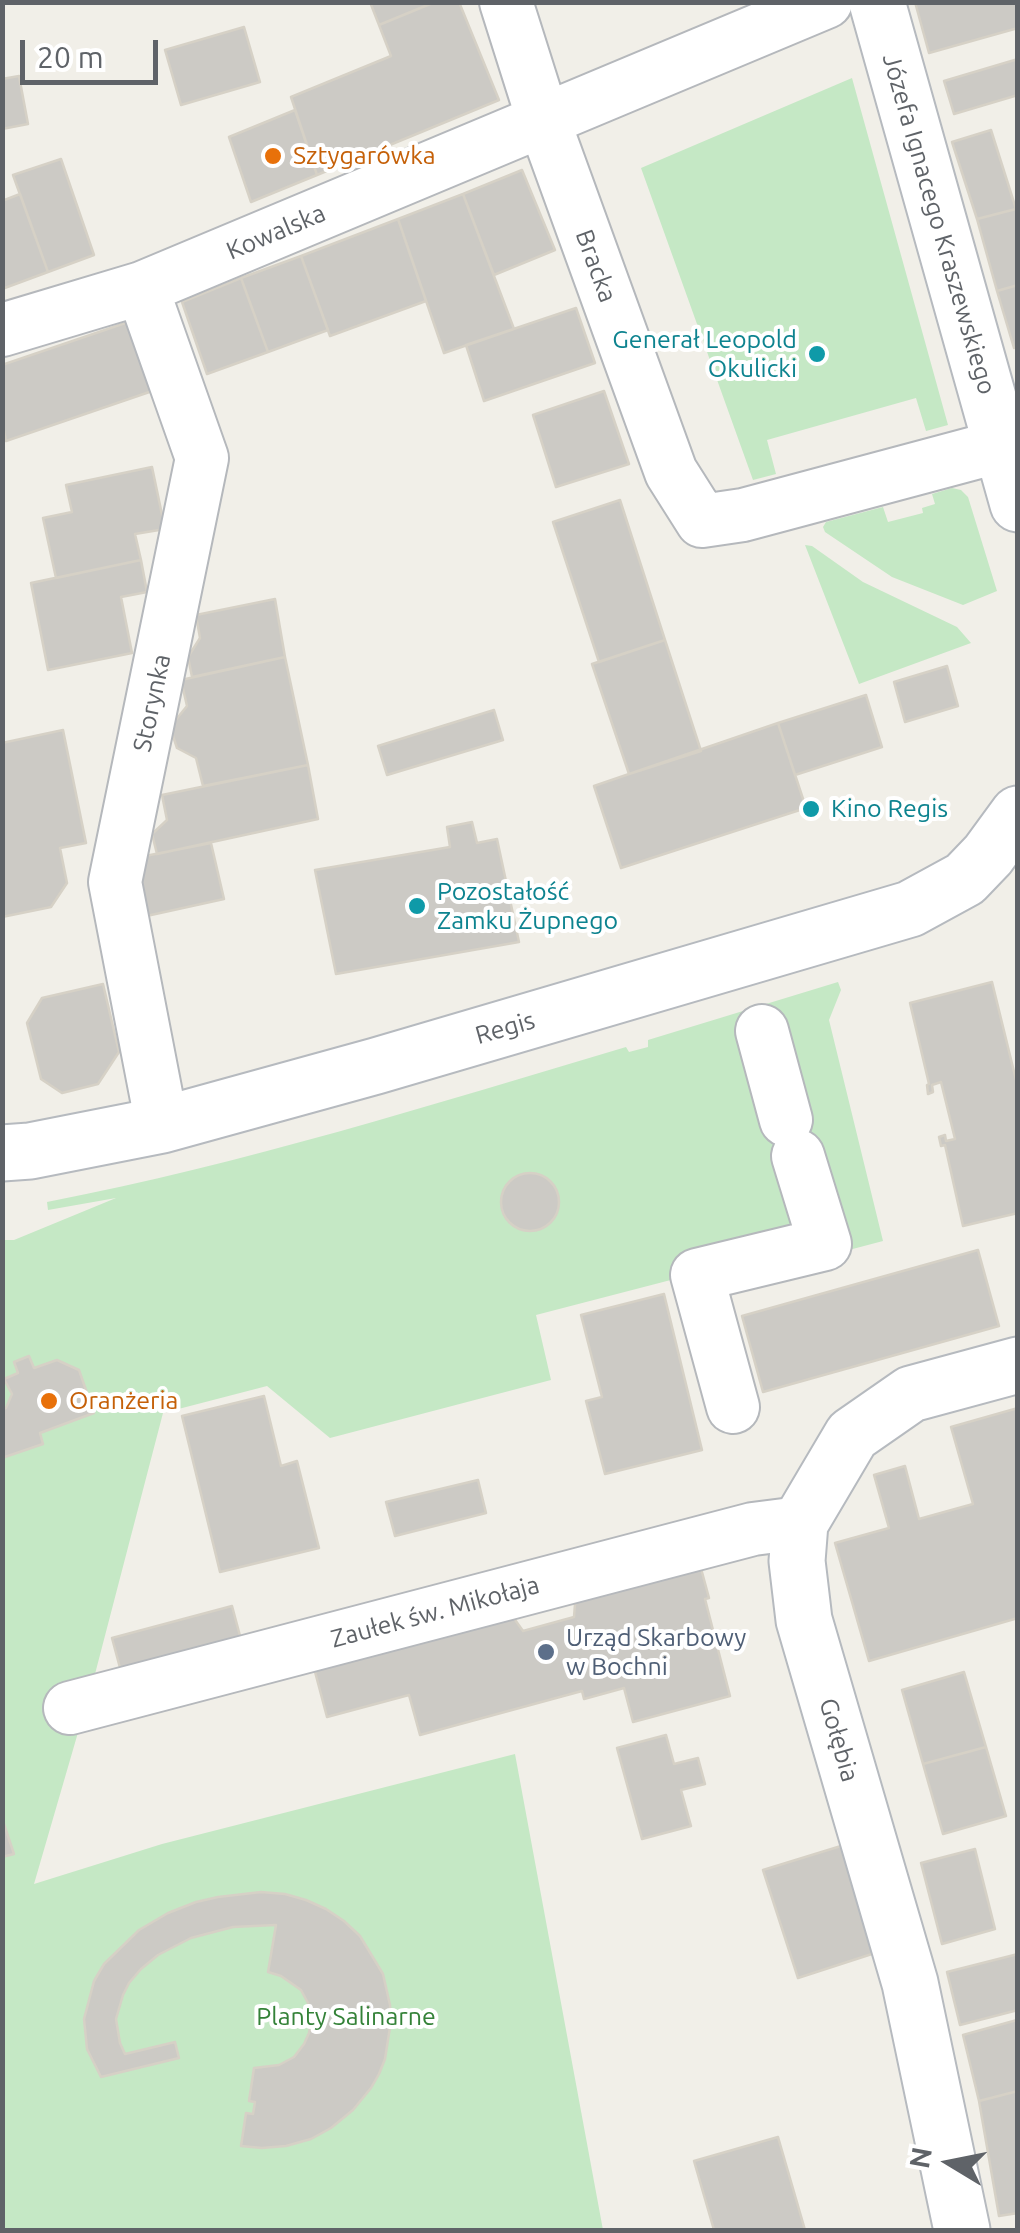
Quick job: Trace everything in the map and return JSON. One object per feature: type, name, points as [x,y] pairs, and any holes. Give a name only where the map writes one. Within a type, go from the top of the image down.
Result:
[{"type":"street","name":"Bracka","points":[[506,2],[544,120],[671,472],[702,522],[744,515],[1001,446]]},
{"type":"street","name":"Kowalska","points":[[2,330],[142,288],[826,2]]},
{"type":"street","name":"Józefa Ignacego Kraszewskiego","points":[[877,2],[1018,504]]},
{"type":"street","name":"Storynka","points":[[142,288],[202,458],[115,882],[162,1125]]},
{"type":"street","name":"Regis","points":[[2,1153],[162,1125],[910,909],[1008,851]]},
{"type":"street","points":[[733,1408],[697,1275],[825,1244],[762,1031]]},
{"type":"street","name":"Gołębia","points":[[962,2230],[910,1983],[804,1620],[797,1561],[800,1523],[852,1435],[911,1394],[1018,1365]]},
{"type":"street","name":"Zaułek św. Mikołaja","points":[[70,1708],[754,1529],[800,1523]]},
{"type":"green space","points":[[852,78],[948,425],[926,431],[916,398],[767,440],[776,474],[753,480],[641,168]]},
{"type":"green space","points":[[952,488],[968,497],[997,591],[963,605],[892,577],[823,527],[826,522],[883,507],[888,522],[923,513],[922,508],[935,504],[932,494]]},
{"type":"green space","points":[[805,545],[863,582],[957,627],[971,643],[859,684]]},
{"type":"green space","name":"Planty Salinarne","points":[[838,982],[841,990],[829,1020],[883,1241],[716,1285],[690,1275],[536,1315],[551,1380],[330,1438],[267,1386],[163,1413],[95,1674],[34,1884],[162,1844],[515,1754],[603,2230],[3,2230],[3,1240],[14,1240],[116,1198],[48,1210],[47,1202],[194,1170],[626,1047],[629,1052],[648,1047],[648,1040]]},
{"type":"building","points":[[370,2],[435,2],[379,25]]},
{"type":"building","points":[[435,2],[459,2],[499,100],[317,175],[291,97],[391,56],[379,25]]},
{"type":"building","points":[[915,2],[1018,2],[1018,28],[929,53]]},
{"type":"building","points":[[244,27],[260,82],[181,105],[165,50]]},
{"type":"building","points":[[1018,59],[1018,95],[954,114],[944,81]]},
{"type":"building","points":[[19,76],[28,124],[2,129],[2,79]]},
{"type":"building","name":"Sztygarówka","points":[[295,110],[317,175],[251,202],[229,137]]},
{"type":"building","points":[[991,130],[1016,209],[977,219],[952,142]]},
{"type":"building","points":[[61,159],[94,255],[48,272],[13,175]]},
{"type":"building","points":[[522,170],[555,250],[494,275],[463,194]]},
{"type":"building","points":[[20,194],[48,272],[2,289],[2,201]]},
{"type":"building","points":[[463,194],[514,329],[444,353],[398,219]]},
{"type":"building","points":[[1018,205],[1018,285],[997,291],[977,219],[1016,209]]},
{"type":"building","points":[[398,219],[426,301],[330,336],[301,256]]},
{"type":"building","points":[[301,256],[328,330],[268,352],[241,278]]},
{"type":"building","points":[[241,278],[268,352],[207,374],[182,302]]},
{"type":"building","points":[[1018,285],[1018,347],[1014,348],[997,291]]},
{"type":"building","points":[[576,308],[595,363],[484,401],[466,345]]},
{"type":"building","points":[[143,317],[167,386],[6,441],[2,365]]},
{"type":"building","points":[[604,391],[629,464],[556,487],[533,415]]},
{"type":"building","points":[[152,467],[165,529],[135,534],[141,560],[56,578],[43,518],[72,512],[66,485]]},
{"type":"building","points":[[620,500],[665,640],[599,662],[553,522]]},
{"type":"building","points":[[141,560],[147,592],[121,597],[132,653],[48,670],[31,583]]},
{"type":"building","points":[[275,599],[285,657],[192,677],[188,657],[200,638],[196,615]]},
{"type":"building","points":[[665,640],[701,751],[629,774],[592,664]]},
{"type":"building","points":[[285,657],[308,765],[203,786],[196,758],[177,748],[170,727],[187,706],[181,680]]},
{"type":"building","points":[[947,666],[958,706],[905,722],[894,682]]},
{"type":"building","points":[[866,695],[882,747],[795,775],[778,723]]},
{"type":"building","points":[[494,710],[503,740],[387,775],[378,746]]},
{"type":"building","points":[[778,723],[806,808],[621,868],[594,786]]},
{"type":"building","points":[[63,730],[86,843],[60,848],[67,883],[51,907],[2,917],[2,743]]},
{"type":"building","points":[[308,765],[318,819],[157,854],[152,834],[167,820],[162,795]]},
{"type":"building","name":"Pozostałość Zamku Żupnego","points":[[472,822],[477,843],[497,839],[519,942],[336,974],[315,870],[450,847],[447,827]]},
{"type":"building","points":[[211,843],[224,899],[142,917],[130,859]]},
{"type":"building","points":[[992,982],[1018,1088],[1018,1213],[963,1226],[945,1145],[941,1146],[939,1137],[945,1135],[946,1141],[955,1139],[941,1082],[932,1085],[933,1092],[928,1094],[910,1003]]},
{"type":"building","points":[[103,984],[119,1052],[98,1084],[62,1093],[41,1079],[27,1023],[42,998]]},
{"type":"building","points":[[530,1173],[551,1181],[559,1202],[551,1223],[530,1231],[509,1223],[501,1202],[509,1181]]},
{"type":"building","points":[[978,1250],[999,1326],[763,1392],[742,1316]]},
{"type":"building","points":[[664,1294],[702,1450],[605,1474],[586,1401],[602,1397],[581,1315]]},
{"type":"building","name":"Oranżeria","points":[[29,1356],[34,1368],[57,1360],[79,1370],[94,1413],[40,1433],[43,1444],[2,1458],[2,1409],[12,1394],[4,1379],[18,1373],[14,1362]]},
{"type":"building","points":[[264,1396],[281,1466],[297,1461],[319,1548],[220,1572],[182,1416]]},
{"type":"building","points":[[1018,1408],[1018,1618],[869,1661],[835,1543],[889,1528],[874,1475],[905,1466],[919,1519],[973,1504],[951,1427]]},
{"type":"building","points":[[478,1480],[486,1513],[395,1536],[386,1502]]},
{"type":"building","name":"Urząd Skarbowy w Bochni","points":[[699,1561],[730,1696],[633,1722],[624,1688],[584,1699],[582,1691],[420,1735],[409,1695],[327,1717],[314,1668],[513,1617],[523,1631],[574,1617],[578,1601]]},
{"type":"building","points":[[232,1606],[243,1647],[123,1679],[112,1638]]},
{"type":"building","points":[[964,1672],[986,1747],[923,1764],[902,1690]]},
{"type":"building","points":[[666,1735],[674,1764],[698,1758],[705,1784],[681,1790],[691,1826],[642,1839],[617,1748]]},
{"type":"building","points":[[986,1747],[1006,1816],[943,1834],[923,1764]]},
{"type":"building","points":[[2,1818],[14,1854],[2,1857]]},
{"type":"building","points":[[841,1846],[875,1953],[798,1978],[763,1870]]},
{"type":"building","points":[[975,1849],[995,1929],[942,1944],[921,1863]]},
{"type":"building","points":[[261,1892],[306,1900],[344,1921],[360,1936],[383,1974],[391,2021],[379,2074],[353,2110],[311,2139],[262,2148],[241,2146],[246,2113],[253,2114],[255,2102],[249,2101],[254,2068],[279,2065],[294,2057],[304,2044],[311,2022],[301,1990],[268,1972],[276,1925],[233,1927],[191,1938],[158,1955],[129,1983],[116,2019],[125,2054],[175,2042],[179,2058],[101,2077],[87,2049],[84,2019],[94,1981],[104,1964],[139,1930],[196,1902]]},
{"type":"building","points":[[1018,1954],[1018,2010],[960,2025],[947,1972]]},
{"type":"building","points":[[1017,2020],[1018,2091],[979,2101],[963,2035]]},
{"type":"building","points":[[1018,2091],[1018,2213],[999,2216],[979,2101]]},
{"type":"building","points":[[778,2137],[805,2230],[714,2230],[694,2161]]},
{"type":"place","name":"Sztygarówka","points":[[273,156]]},
{"type":"place","name":"Generał Leopold Okulicki","points":[[817,354]]},
{"type":"place","name":"Kino Regis","points":[[811,809]]},
{"type":"place","name":"Pozostałość Zamku Żupnego","points":[[417,906]]},
{"type":"place","name":"Oranżeria","points":[[49,1401]]},
{"type":"place","name":"Urząd Skarbowy w Bochni","points":[[546,1652]]}]
